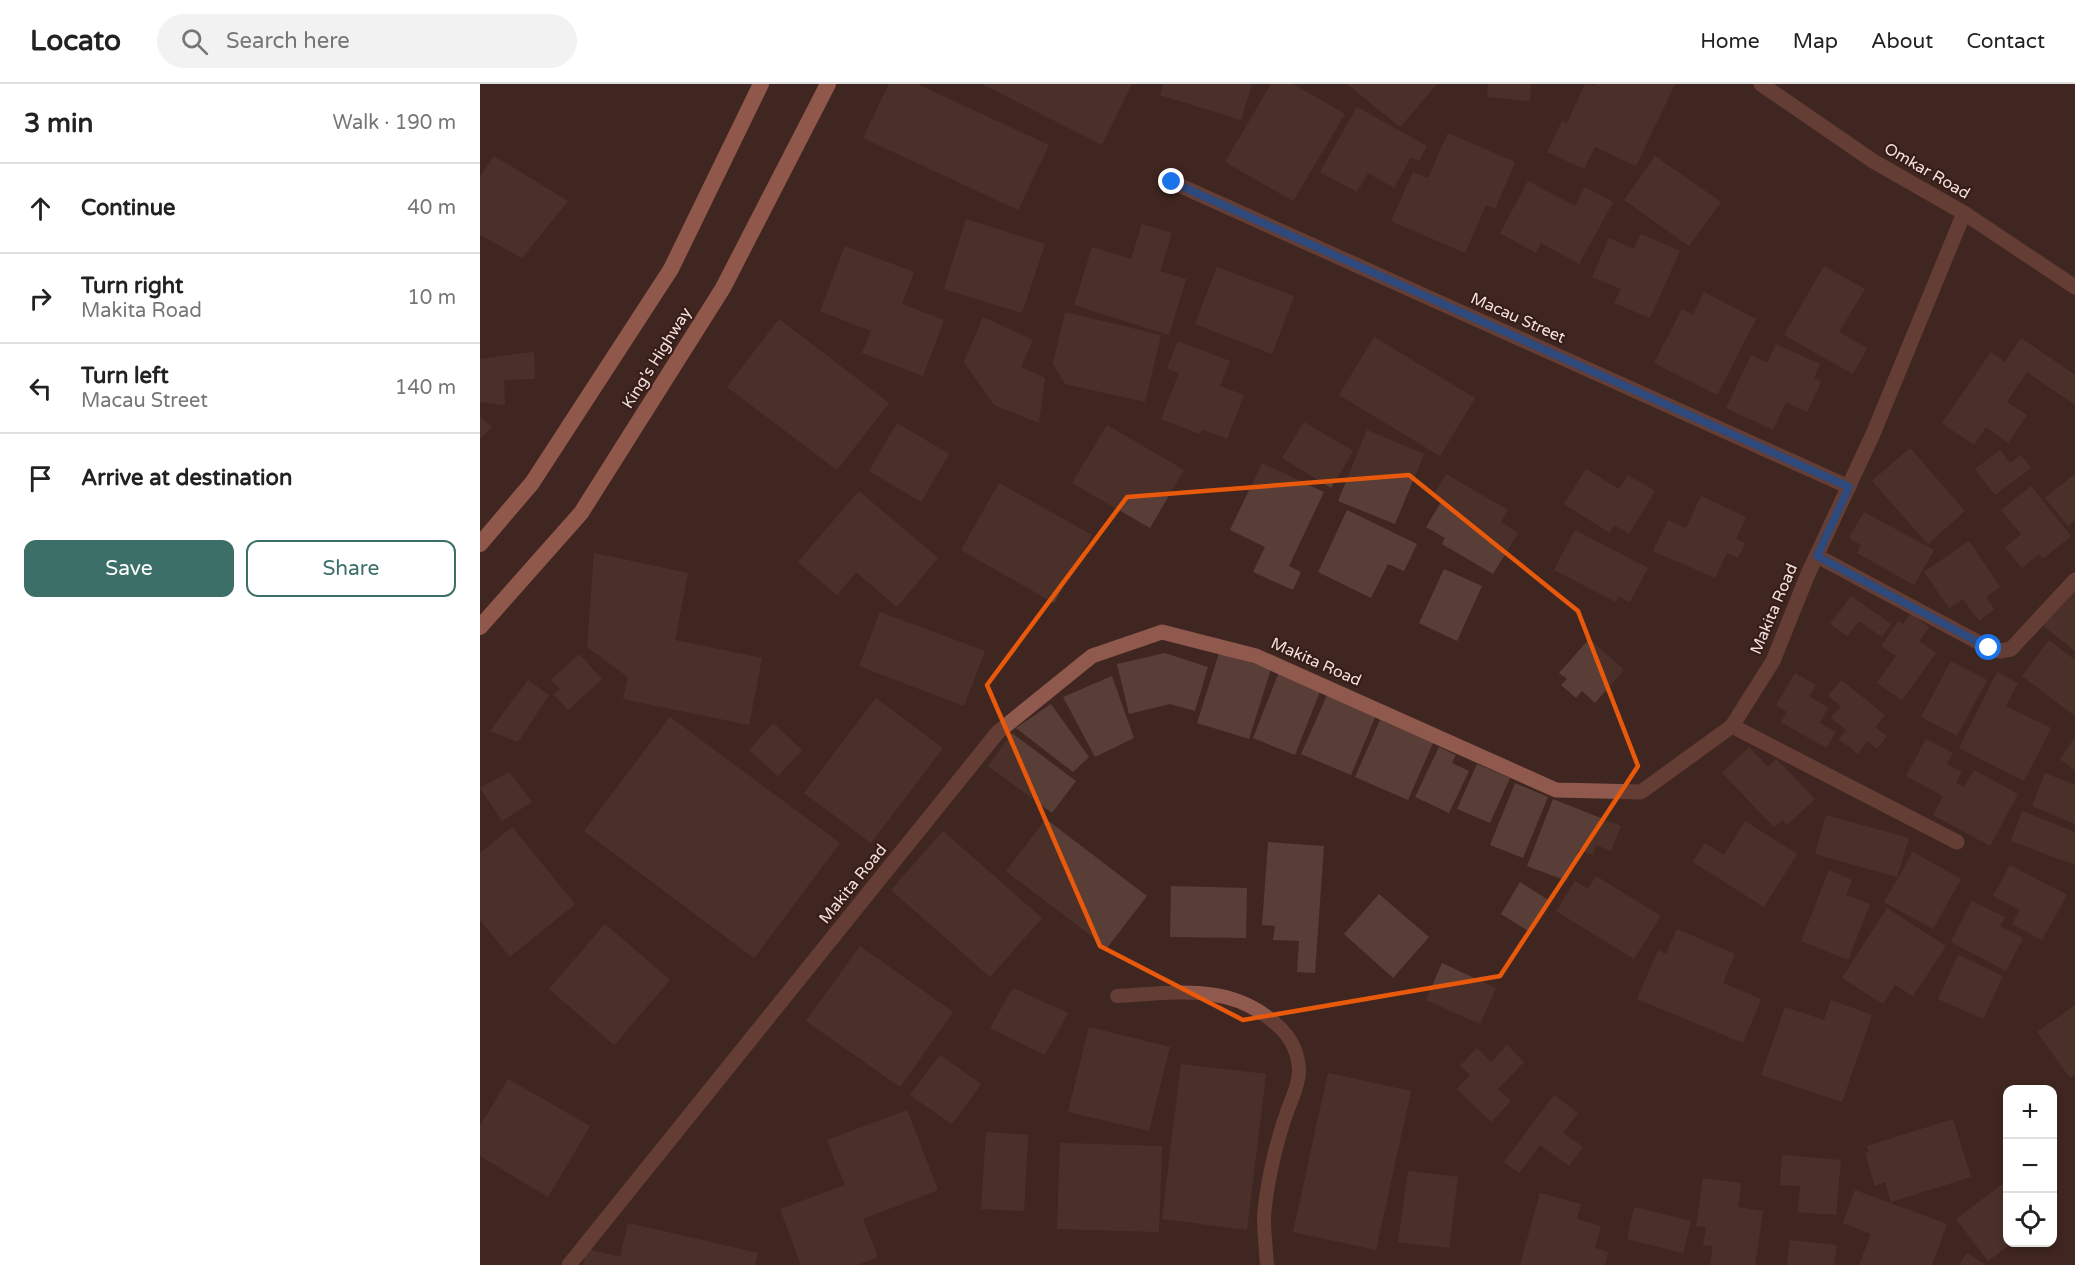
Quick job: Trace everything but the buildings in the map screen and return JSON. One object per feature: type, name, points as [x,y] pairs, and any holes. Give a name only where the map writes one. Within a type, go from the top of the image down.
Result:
[{"type":"highway","points":[[480,544],[532,483],[671,269],[761,84]]},
{"type":"highway","name":"King's Highway","points":[[480,627],[581,513],[723,288],[828,84]]},
{"type":"street","name":"Omkar Road","points":[[1761,84],[1873,161],[1964,213],[2075,287]]},
{"type":"street","name":"Macau Street","points":[[1172,182],[1849,487]]},
{"type":"street","name":"Makita Road","points":[[569,1265],[998,732],[1092,656],[1162,632],[1257,656],[1556,790],[1641,792],[1732,726],[1773,662],[1817,556],[1873,434],[1964,213]]},
{"type":"street","points":[[1817,556],[1989,648],[2000,651],[2011,649],[2075,580]]},
{"type":"street","points":[[1732,726],[1957,842]]},
{"type":"lane","points":[[1117,996],[1206,992],[1227,996],[1248,1004],[1266,1015],[1282,1029],[1292,1042],[1298,1058],[1299,1074],[1296,1090],[1275,1152],[1269,1186],[1264,1220],[1267,1265]]},
{"type":"highlighted area","points":[[1409,475],[1578,611],[1638,766],[1500,976],[1243,1020],[1100,946],[987,685],[1127,497]]},
{"type":"route","points":[[1172,182],[1849,487],[1817,556],[1989,648]]}]
